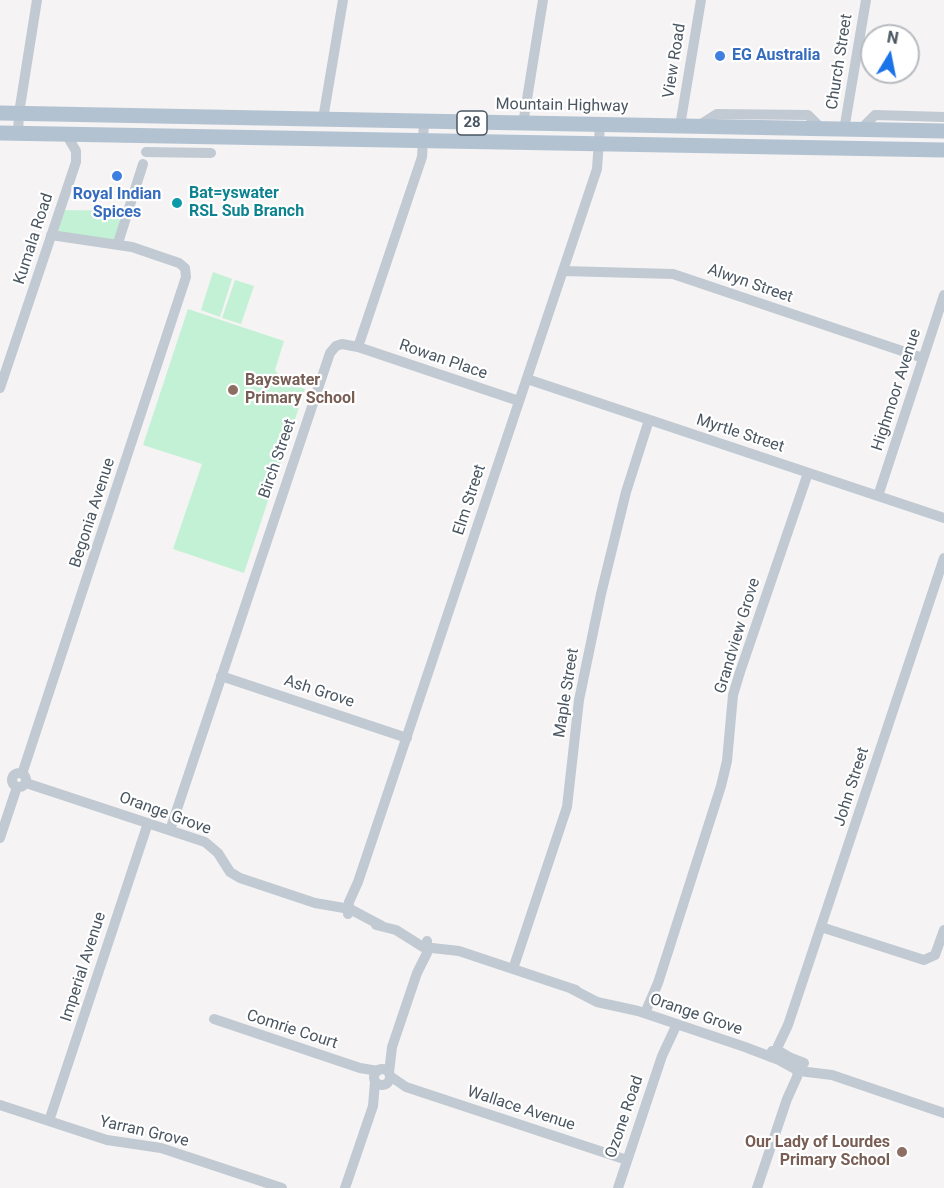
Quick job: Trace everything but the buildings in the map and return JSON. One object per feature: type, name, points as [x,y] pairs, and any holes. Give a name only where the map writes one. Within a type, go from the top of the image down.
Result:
[{"type":"main road","name":"Mountain Highway","points":[[0,113],[944,131]]},
{"type":"main road","name":"28","points":[[0,133],[944,150]]},
{"type":"street","points":[[18,133],[19,113],[37,0]]},
{"type":"street","points":[[323,119],[343,0]]},
{"type":"street","points":[[523,124],[543,0]]},
{"type":"street","name":"View Road","points":[[680,126],[700,0]]},
{"type":"street","name":"Church Street","points":[[844,130],[866,0]]},
{"type":"street","points":[[860,130],[875,115],[944,117]]},
{"type":"street","points":[[51,235],[118,243],[144,159],[147,116]]},
{"type":"street","points":[[358,347],[422,157],[424,122]]},
{"type":"street","name":"Elm Street","points":[[349,911],[597,168],[600,125]]},
{"type":"street","name":"Kumala Road","points":[[0,388],[76,162],[76,151],[66,134]]},
{"type":"street","points":[[144,159],[211,153]]},
{"type":"street","name":"Begonia Avenue","points":[[0,838],[186,280],[186,271],[179,263],[118,243]]},
{"type":"street","name":"Alwyn Street","points":[[563,271],[673,274],[923,358]]},
{"type":"street","name":"Highmoor Avenue","points":[[878,496],[944,295]]},
{"type":"street","name":"Birch Street","points":[[170,830],[330,353],[336,346],[342,344],[358,347]]},
{"type":"street","name":"Rowan Place","points":[[358,347],[519,401]]},
{"type":"street","name":"Myrtle Street","points":[[527,379],[944,518]]},
{"type":"street","name":"Maple Street","points":[[513,969],[567,807],[579,700],[601,594],[626,492],[649,420]]},
{"type":"street","name":"Grandview Grove","points":[[645,1013],[658,983],[721,786],[727,761],[734,695],[740,672],[808,473]]},
{"type":"street","name":"John Street","points":[[778,1054],[944,558]]},
{"type":"street","name":"Ash Grove","points":[[221,676],[406,738]]},
{"type":"street","name":"Orange Grove","points":[[0,774],[209,845],[218,853],[226,868],[240,878],[315,903],[330,911],[349,911],[363,922],[412,933],[426,945],[444,943],[459,951],[570,988],[616,1000],[673,1023],[746,1047],[778,1054],[797,1068],[832,1076],[944,1113]]},
{"type":"street","name":"Imperial Avenue","points":[[49,1121],[148,823]]},
{"type":"street","points":[[821,927],[924,960],[936,953],[944,930]]},
{"type":"street","points":[[345,1188],[426,945]]},
{"type":"street","name":"Comrie Court","points":[[214,1019],[382,1077]]},
{"type":"street","name":"Ozone Road","points":[[618,1188],[673,1023]]},
{"type":"street","points":[[758,1188],[797,1068]]},
{"type":"street","name":"Wallace Avenue","points":[[382,1077],[627,1160]]},
{"type":"street","name":"Yarran Grove","points":[[0,1105],[107,1140],[161,1148],[282,1188]]},
{"type":"green space","points":[[59,210],[128,211],[118,243],[51,235]]},
{"type":"green space","points":[[213,272],[232,279],[220,317],[201,310]]},
{"type":"green space","points":[[235,280],[254,286],[241,324],[222,318]]},
{"type":"green space","points":[[188,309],[284,341],[275,370],[284,382],[305,389],[244,573],[173,549],[202,464],[143,445]]},
{"type":"place","name":"EG Australia","points":[[720,56]]},
{"type":"place","name":"Royal Indian Spices","points":[[117,176]]},
{"type":"place","name":"Bat=yswater RSL Sub Branch","points":[[177,203]]},
{"type":"place","name":"Bayswater Primary School","points":[[233,390]]},
{"type":"place","name":"Our Lady of Lourdes Primary School","points":[[902,1152]]}]
